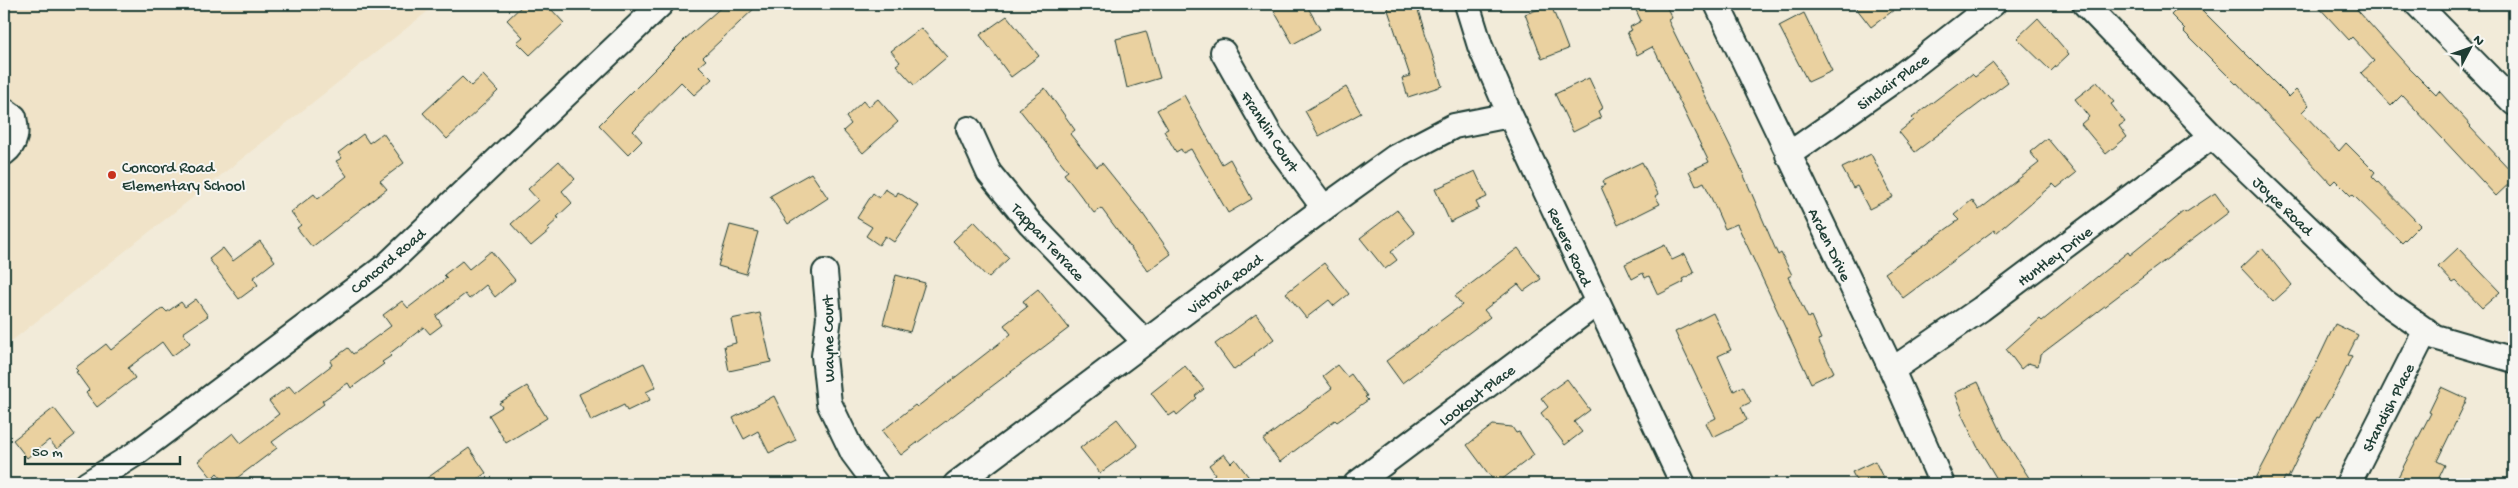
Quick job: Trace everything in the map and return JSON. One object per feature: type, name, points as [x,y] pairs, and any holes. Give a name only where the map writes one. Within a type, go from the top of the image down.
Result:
[{"type":"street","name":"Concord Road","points":[[87,484],[135,454],[387,264],[661,4]]},
{"type":"street","name":"Revere Road","points":[[1467,4],[1480,46],[1510,115],[1683,484]]},
{"type":"street","name":"Arden Drive","points":[[1717,4],[1892,370],[1942,484]]},
{"type":"street","name":"Sinclair Place","points":[[1788,155],[1903,74],[1993,4]]},
{"type":"street","name":"Joyce Road","points":[[2085,4],[2212,136],[2385,302],[2436,337],[2510,353]]},
{"type":"street","points":[[2417,4],[2514,104]]},
{"type":"street","name":"Franklin Court","points":[[1222,52],[1270,135],[1324,208]]},
{"type":"street","points":[[4,110],[14,117],[17,134],[10,148],[4,153]]},
{"type":"street","name":"Victoria Road","points":[[956,484],[1324,208],[1395,157],[1454,126],[1510,115]]},
{"type":"street","name":"Tappan Terrace","points":[[969,129],[989,173],[1024,216],[1145,342]]},
{"type":"street","name":"Huntley Drive","points":[[1892,370],[1981,309],[2212,136]]},
{"type":"street","name":"Wayne Court","points":[[825,272],[829,317],[824,356],[829,403],[853,453],[876,484]]},
{"type":"street","name":"Lookout Place","points":[[1356,484],[1597,303]]},
{"type":"street","name":"Standish Place","points":[[2348,484],[2426,330]]},
{"type":"shaded area","name":"Concord Road Elementary School","points":[[4,4],[437,4],[4,347]]},
{"type":"building","points":[[524,4],[541,4],[548,11],[551,9],[564,23],[530,55],[517,42],[523,37],[507,20]]},
{"type":"building","points":[[725,4],[759,4],[703,57],[706,60],[699,66],[712,79],[694,95],[681,82],[633,131],[642,141],[628,155],[599,125],[685,39]]},
{"type":"building","points":[[1270,4],[1306,4],[1320,29],[1293,44]]},
{"type":"building","points":[[1386,4],[1416,4],[1442,86],[1408,97],[1402,78],[1410,76]]},
{"type":"building","points":[[1644,4],[1665,4],[1672,18],[1668,20],[1739,164],[1778,255],[1781,253],[1792,275],[1788,277],[1808,318],[1811,316],[1821,339],[1818,340],[1834,372],[1811,383],[1737,224],[1725,229],[1704,182],[1696,186],[1689,171],[1709,162],[1655,51],[1652,47],[1637,55],[1627,32],[1632,30],[1630,27],[1641,21],[1635,8]]},
{"type":"building","points":[[1853,4],[1902,4],[1871,27]]},
{"type":"building","points":[[2182,4],[2196,4],[2289,97],[2296,90],[2309,105],[2302,112],[2339,151],[2346,143],[2375,172],[2372,176],[2420,225],[2402,243],[2352,194],[2351,196],[2335,180],[2331,184],[2237,83],[2183,31],[2185,29],[2171,15]]},
{"type":"building","points":[[2316,4],[2352,4],[2409,68],[2436,95],[2439,91],[2514,174],[2514,179],[2496,196],[2402,95],[2391,106],[2361,73],[2374,61],[2352,37],[2349,40]]},
{"type":"building","points":[[1551,5],[1568,49],[1542,59],[1525,14]]},
{"type":"building","points":[[1804,13],[1832,71],[1808,82],[1779,26]]},
{"type":"building","points":[[1007,16],[1039,56],[1011,77],[980,35]]},
{"type":"building","points":[[2038,18],[2069,54],[2051,71],[2017,38]]},
{"type":"building","points":[[921,28],[947,57],[914,85],[896,65],[900,62],[891,51]]},
{"type":"building","points":[[1146,31],[1160,78],[1127,88],[1116,39]]},
{"type":"building","points":[[1993,63],[2008,82],[1915,152],[1899,132],[1914,120],[1912,118],[1962,80],[1972,74],[1975,77]]},
{"type":"building","points":[[483,75],[498,91],[447,139],[423,113],[462,77],[471,86]]},
{"type":"building","points":[[1589,78],[1603,108],[1598,111],[1601,118],[1573,132],[1555,94]]},
{"type":"building","points":[[2097,82],[2114,102],[2111,104],[2125,122],[2119,126],[2127,137],[2106,154],[2081,124],[2089,117],[2075,99]]},
{"type":"building","points":[[1346,87],[1361,113],[1319,136],[1305,111]]},
{"type":"building","points":[[1045,88],[1075,130],[1070,134],[1097,167],[1102,163],[1143,214],[1171,254],[1148,271],[1101,208],[1094,213],[1064,174],[1068,171],[1019,109]]},
{"type":"building","points":[[1184,95],[1222,164],[1230,159],[1252,199],[1228,213],[1191,149],[1183,153],[1181,149],[1176,152],[1164,131],[1168,129],[1157,110]]},
{"type":"building","points":[[878,99],[898,122],[863,153],[843,131],[851,124],[846,117],[863,101],[868,107]]},
{"type":"building","points":[[383,133],[404,163],[380,181],[387,189],[312,247],[297,228],[301,225],[291,212],[314,194],[318,199],[347,176],[336,161],[342,158],[338,153],[363,134],[369,143]]},
{"type":"building","points":[[2047,138],[2076,173],[2057,188],[2053,184],[1996,233],[1994,230],[1903,298],[1885,273],[1959,220],[1954,215],[1972,200],[1979,210],[2039,163],[2030,152]]},
{"type":"building","points":[[1871,154],[1893,197],[1869,209],[1857,186],[1853,188],[1842,168]]},
{"type":"building","points":[[559,161],[575,179],[562,191],[572,203],[548,228],[550,230],[531,246],[511,224],[538,200],[528,189]]},
{"type":"building","points":[[1642,162],[1658,194],[1655,196],[1660,204],[1618,225],[1601,187],[1605,185],[1603,181]]},
{"type":"building","points":[[1475,171],[1487,197],[1476,202],[1479,208],[1450,222],[1435,189]]},
{"type":"building","points":[[811,173],[828,198],[788,224],[770,196]]},
{"type":"building","points":[[885,189],[896,196],[898,192],[919,206],[894,242],[885,236],[879,245],[866,236],[872,227],[857,218],[873,193],[879,198]]},
{"type":"building","points":[[2215,193],[2229,212],[2040,355],[2038,366],[2028,363],[2021,369],[2006,349],[2040,319],[2042,321],[2128,252],[2130,255],[2184,211],[2185,213]]},
{"type":"building","points":[[1397,210],[1415,233],[1391,252],[1397,260],[1385,269],[1360,238]]},
{"type":"building","points":[[974,221],[1009,258],[988,278],[953,241]]},
{"type":"building","points":[[730,225],[758,232],[746,274],[718,266]]},
{"type":"building","points":[[260,241],[275,261],[253,278],[258,285],[239,299],[209,259],[223,248],[233,261]]},
{"type":"building","points":[[1665,245],[1672,260],[1685,254],[1694,273],[1682,279],[1684,282],[1658,295],[1649,276],[1645,278],[1643,273],[1632,279],[1625,264]]},
{"type":"building","points":[[1518,248],[1541,279],[1524,291],[1518,284],[1484,310],[1490,317],[1402,383],[1386,361],[1462,305],[1455,296]]},
{"type":"building","points":[[2262,248],[2292,285],[2273,302],[2241,268]]},
{"type":"building","points":[[2458,248],[2500,292],[2482,308],[2456,281],[2453,283],[2438,267]]},
{"type":"building","points":[[491,251],[515,280],[495,297],[486,285],[469,299],[465,294],[436,316],[442,325],[430,334],[424,327],[389,354],[391,356],[382,362],[384,364],[351,388],[348,383],[322,401],[324,404],[272,442],[277,448],[229,484],[226,484],[217,473],[212,478],[198,461],[233,433],[241,443],[279,414],[269,401],[289,386],[295,393],[332,365],[330,361],[348,348],[353,354],[391,326],[383,315],[402,301],[408,308],[447,278],[444,275],[462,261],[469,269]]},
{"type":"building","points":[[1324,263],[1349,294],[1334,306],[1329,300],[1306,318],[1286,293]]},
{"type":"building","points":[[896,275],[925,283],[910,332],[883,324]]},
{"type":"building","points":[[1038,289],[1069,328],[901,455],[882,431],[915,405],[917,407],[1011,334],[1004,325],[1027,307],[1023,301]]},
{"type":"building","points":[[196,299],[208,316],[183,333],[190,343],[172,356],[162,342],[128,368],[135,378],[97,407],[86,393],[89,390],[75,368],[106,344],[111,350],[163,308],[167,312],[181,302],[185,307]]},
{"type":"building","points":[[760,313],[771,362],[729,371],[724,346],[736,343],[731,319]]},
{"type":"building","points":[[1713,313],[1731,350],[1718,356],[1734,391],[1743,386],[1751,402],[1741,407],[1747,420],[1713,437],[1706,423],[1716,418],[1675,332]]},
{"type":"building","points":[[1256,314],[1274,339],[1234,370],[1215,344]]},
{"type":"building","points":[[2335,324],[2358,335],[2348,355],[2352,356],[2342,377],[2319,418],[2317,417],[2288,478],[2285,477],[2282,484],[2253,484],[2316,364]]},
{"type":"building","points":[[644,363],[656,387],[646,392],[650,400],[627,411],[624,405],[591,421],[579,394]]},
{"type":"building","points":[[1337,365],[1347,377],[1351,374],[1368,400],[1337,422],[1335,420],[1280,462],[1263,440],[1332,388],[1323,376]]},
{"type":"building","points":[[1185,366],[1204,389],[1195,396],[1197,398],[1177,415],[1175,412],[1169,416],[1151,393]]},
{"type":"building","points":[[1567,379],[1590,410],[1574,422],[1582,432],[1565,445],[1541,413],[1548,407],[1541,398]]},
{"type":"building","points":[[1978,382],[2005,440],[2033,484],[2000,484],[1977,446],[1961,413],[1963,412],[1955,393]]},
{"type":"building","points":[[527,386],[547,418],[506,443],[489,415],[502,407],[499,403]]},
{"type":"building","points":[[2441,387],[2467,399],[2437,461],[2445,465],[2436,484],[2408,484],[2397,479],[2431,413],[2429,412]]},
{"type":"building","points":[[774,396],[796,440],[769,453],[758,431],[744,439],[733,418]]},
{"type":"building","points":[[54,408],[75,435],[57,449],[49,440],[27,458],[13,440]]},
{"type":"building","points":[[1117,419],[1138,446],[1100,473],[1080,448]]},
{"type":"building","points":[[1493,425],[1512,427],[1516,433],[1519,432],[1534,455],[1496,484],[1467,445]]},
{"type":"building","points":[[469,448],[486,473],[470,484],[419,484]]},
{"type":"building","points":[[1224,454],[1231,463],[1235,459],[1254,484],[1202,484],[1215,474],[1209,465]]},
{"type":"building","points":[[1875,461],[1886,484],[1858,484],[1852,472]]},
{"type":"place","name":"Concord Road Elementary School","points":[[112,175]]}]
